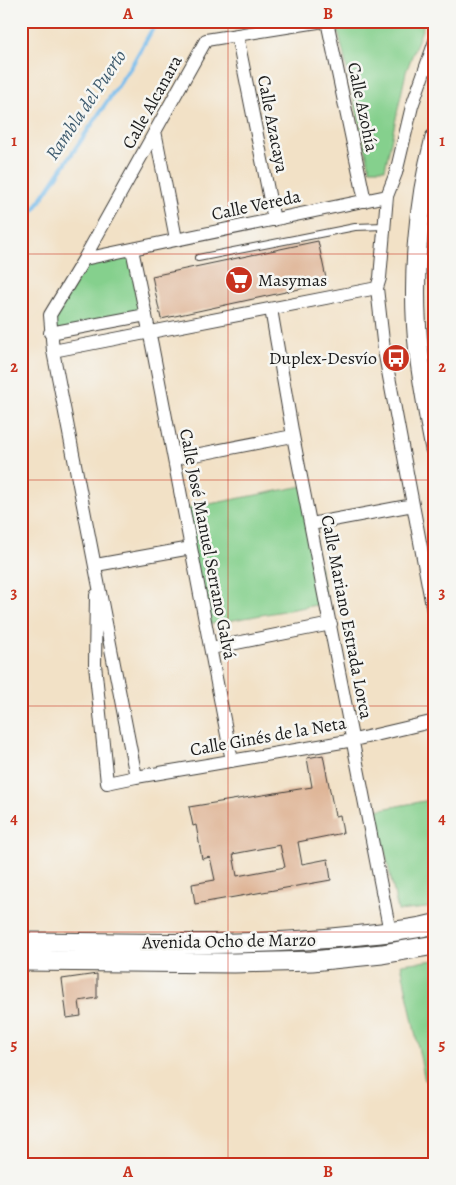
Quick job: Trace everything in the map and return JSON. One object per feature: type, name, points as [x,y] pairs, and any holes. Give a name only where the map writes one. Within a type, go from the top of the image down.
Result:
[{"type":"main road","points":[[435,138],[427,174],[419,235],[416,299],[419,354],[435,449]]},
{"type":"main road","name":"Avenida Ocho de Marzo","points":[[21,942],[232,943],[314,940],[390,932],[435,924]]},
{"type":"main road","name":"Avenida Ocho de Marzo","points":[[21,961],[234,963],[303,961],[382,954],[435,945]]},
{"type":"street","name":"Calle Alcanara","points":[[50,333],[50,315],[206,40],[326,21]]},
{"type":"street","name":"Calle Azohía","points":[[326,21],[365,201]]},
{"type":"street","name":"Calle Azacaya","points":[[238,35],[274,220]]},
{"type":"street","points":[[435,41],[412,106],[396,173],[387,196],[378,288],[384,350],[435,622]]},
{"type":"street","points":[[155,131],[176,240]]},
{"type":"street","name":"Calle Vereda","points":[[84,258],[387,196]]},
{"type":"street","name":"Calle José Manuel Serrano Galvá","points":[[132,249],[150,332],[232,761]]},
{"type":"street","points":[[54,350],[378,288]]},
{"type":"street","name":"Calle Mariano Estrada Lorca","points":[[272,309],[293,436],[354,740],[390,932]]},
{"type":"street","points":[[136,777],[50,333],[146,315]]},
{"type":"street","points":[[174,460],[293,436]]},
{"type":"street","points":[[311,524],[413,505]]},
{"type":"street","points":[[96,565],[191,548]]},
{"type":"street","name":"Calle Ginés de la Neta","points":[[96,565],[95,664],[107,783],[354,740],[435,721]]},
{"type":"street","points":[[210,648],[331,624]]},
{"type":"lane","points":[[198,258],[355,227],[385,226]]},
{"type":"green space","points":[[336,21],[423,21],[423,27],[406,72],[385,169],[370,169]]},
{"type":"green space","points":[[132,249],[146,315],[50,333],[50,315],[84,259]]},
{"type":"green space","points":[[303,486],[327,603],[206,625],[184,509]]},
{"type":"green space","points":[[435,799],[435,907],[398,911],[376,810]]},
{"type":"green space","points":[[435,960],[435,1082],[425,1081],[401,964]]},
{"type":"building","name":"Masymas","points":[[318,241],[327,283],[161,319],[152,276]]},
{"type":"building","points":[[323,755],[335,816],[340,815],[343,833],[298,842],[302,864],[328,859],[331,880],[195,904],[192,884],[215,880],[210,857],[202,859],[196,825],[193,826],[189,807],[312,787],[307,758]],"holes":[[[280,845],[285,867],[237,876],[233,854]]]},
{"type":"building","points":[[97,974],[97,998],[79,1001],[81,1016],[67,1018],[62,979]]},
{"type":"waterway","name":"Rambla del Puerto","points":[[21,229],[132,65],[157,21]]},
{"type":"place","name":"Masymas","points":[[239,280]]},
{"type":"place","name":"Duplex-Desvío","points":[[396,358]]}]
